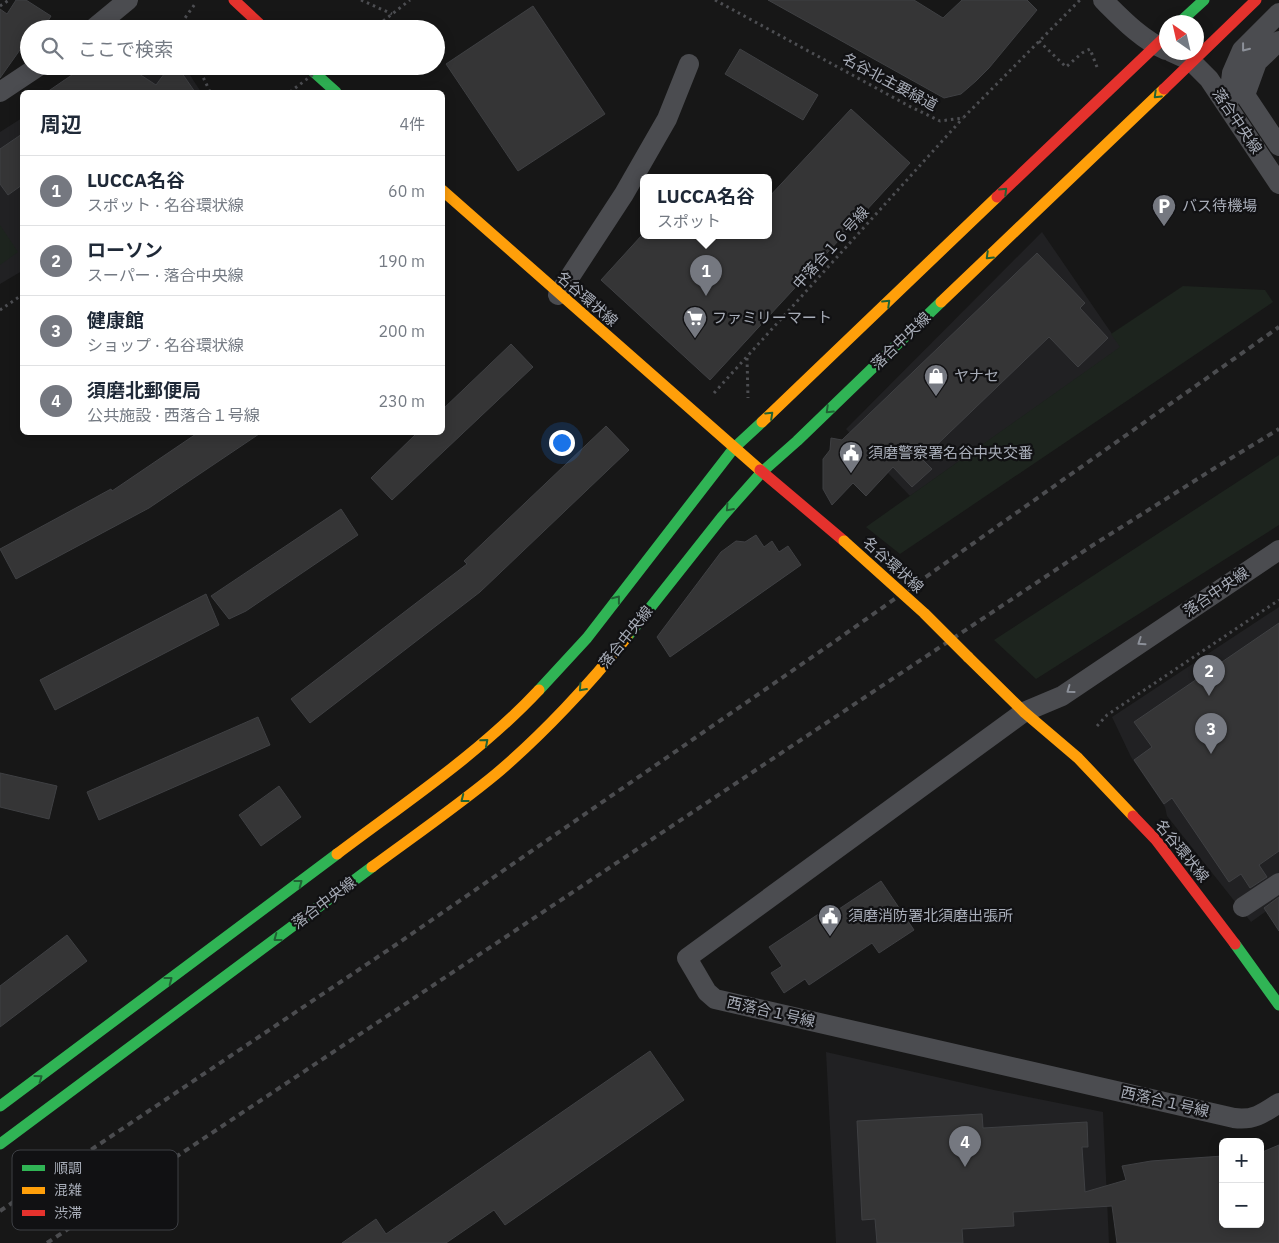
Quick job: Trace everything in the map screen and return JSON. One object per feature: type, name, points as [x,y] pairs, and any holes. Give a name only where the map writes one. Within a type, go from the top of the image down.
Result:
[{"type":"street","points":[[104,20],[128,0]]},
{"type":"street","points":[[234,0],[255,20]]},
{"type":"street","points":[[1103,0],[1129,26],[1159,43]]},
{"type":"street","points":[[1188,15],[1204,0]]},
{"type":"street","name":"落合中央線","points":[[0,1144],[497,773],[542,732],[613,655],[722,517],[762,472],[838,402],[1256,0]]},
{"type":"street","points":[[1228,106],[1232,73],[1242,50],[1279,13]]},
{"type":"street","points":[[1279,41],[1257,62],[1245,95],[1279,146]]},
{"type":"street","name":"落合中央線","points":[[0,1106],[483,744],[520,710],[587,638],[734,448],[1159,52]]},
{"type":"street","name":"落合中央線","points":[[1192,61],[1209,78],[1279,184]]},
{"type":"street","points":[[558,295],[624,194],[667,118],[690,64]]},
{"type":"street","points":[[0,92],[26,75]]},
{"type":"street","points":[[317,75],[334,90]]},
{"type":"street","name":"名谷環状線","points":[[445,193],[558,295],[844,541],[924,613],[1017,705],[1078,758],[1156,840],[1219,921],[1279,1005]]},
{"type":"street","name":"落合中央線","points":[[1017,705],[1062,696],[1279,550]]},
{"type":"street","name":"西落合１号線","points":[[1017,705],[687,958],[707,992],[715,999],[1244,1120],[1252,1118],[1279,1103]]},
{"type":"street","points":[[1243,907],[1279,883]]},
{"type":"path","points":[[0,6],[8,0]]},
{"type":"path","points":[[361,0],[393,14]]},
{"type":"path","points":[[385,20],[410,0]]},
{"type":"path","name":"名谷北主要緑道","points":[[715,0],[940,121],[963,118]]},
{"type":"path","points":[[963,118],[1080,0]]},
{"type":"path","points":[[184,20],[195,4]]},
{"type":"path","points":[[1039,41],[1066,67],[1082,53],[1090,49],[1099,72]]},
{"type":"path","points":[[202,75],[209,90]]},
{"type":"path","points":[[293,90],[312,75]]},
{"type":"path","name":"中落合１６号線","points":[[714,393],[963,118]]},
{"type":"path","points":[[0,310],[20,295]]},
{"type":"path","points":[[747,358],[748,398]]},
{"type":"path","points":[[1097,726],[1107,715],[1279,600]]},
{"type":"shaded area","points":[[82,75],[190,75],[200,90],[62,90]]},
{"type":"shaded area","points":[[20,119],[20,272],[0,284],[0,132]]},
{"type":"shaded area","points":[[0,225],[18,252],[0,265]]},
{"type":"shaded area","name":"ヤナセ","points":[[1042,232],[1121,347],[910,496],[846,429]]},
{"type":"shaded area","points":[[1183,286],[1265,290],[1273,302],[900,554],[866,527],[1120,347],[1111,334]]},
{"type":"shaded area","points":[[1279,455],[1279,525],[1036,679],[994,640]]},
{"type":"shaded area","points":[[1279,607],[1279,902],[1251,922],[1167,816],[1165,807],[1131,757],[1112,717]]},
{"type":"shaded area","points":[[826,1052],[994,1090],[1103,1112],[1109,1243],[836,1243]]},
{"type":"building","points":[[16,0],[26,0],[51,16],[49,20],[20,20],[20,50],[0,78],[0,9],[7,14]]},
{"type":"building","points":[[768,0],[914,0],[943,18],[962,0],[1027,0],[1037,10],[976,81],[961,94],[944,98]]},
{"type":"building","points":[[533,6],[605,114],[518,171],[446,64]]},
{"type":"building","points":[[740,49],[818,95],[803,120],[725,74]]},
{"type":"building","points":[[72,75],[141,75],[156,85],[163,75],[183,75],[194,90],[50,90]]},
{"type":"building","points":[[851,109],[910,163],[710,380],[601,280],[640,237],[640,239],[772,239],[772,194]]},
{"type":"building","points":[[20,135],[20,186],[8,195],[0,184],[0,149]]},
{"type":"building","name":"ヤナセ","points":[[1037,253],[1085,303],[1080,308],[1108,338],[1078,367],[1049,337],[922,459],[932,469],[912,487],[893,467],[866,496],[853,483],[832,505],[823,489],[823,459],[830,450],[831,438],[842,440]]},
{"type":"building","points":[[511,344],[533,367],[392,500],[371,478],[415,435],[445,435],[445,407]]},
{"type":"building","points":[[606,426],[629,450],[480,592],[310,723],[291,699],[467,564],[464,561]]},
{"type":"building","points":[[195,435],[258,435],[149,508],[16,579],[0,549],[111,489],[112,491]]},
{"type":"building","points":[[341,509],[358,535],[246,611],[229,619],[211,596]]},
{"type":"building","points":[[756,535],[764,547],[772,541],[779,552],[788,546],[801,565],[670,657],[657,637],[721,552],[736,541],[745,542]]},
{"type":"building","points":[[206,594],[219,625],[55,710],[40,680]]},
{"type":"building","points":[[1279,623],[1279,851],[1259,865],[1267,877],[1250,888],[1241,874],[1229,882],[1172,798],[1164,804],[1134,760],[1152,747],[1134,722]]},
{"type":"building","points":[[258,717],[270,745],[99,820],[87,792]]},
{"type":"building","points":[[0,773],[57,786],[49,819],[0,807]]},
{"type":"building","points":[[279,786],[301,817],[261,846],[239,815]]},
{"type":"building","name":"須磨消防署北須磨出張所","points":[[881,881],[914,930],[879,953],[872,943],[809,985],[805,979],[784,993],[771,973],[782,966],[769,947],[826,909],[830,915]]},
{"type":"building","points":[[1279,897],[1279,931],[1264,908]]},
{"type":"building","points":[[67,935],[87,961],[0,1027],[0,986]]},
{"type":"building","points":[[650,1051],[684,1100],[505,1225],[494,1210],[446,1243],[342,1243],[376,1219],[386,1234]]},
{"type":"building","points":[[982,1114],[983,1128],[1087,1122],[1088,1147],[1082,1147],[1085,1192],[1126,1180],[1122,1166],[1151,1161],[1219,1156],[1219,1228],[1264,1228],[1264,1151],[1279,1145],[1279,1243],[1117,1243],[1112,1206],[1013,1212],[1014,1226],[962,1229],[963,1243],[877,1243],[875,1219],[862,1220],[857,1121]]},
{"type":"railway","points":[[91,1150],[397,944],[831,644],[1279,327]]},
{"type":"railway","points":[[178,1156],[1090,547],[1279,429]]},
{"type":"railway","points":[[0,1211],[12,1203]]},
{"type":"railway","points":[[47,1243],[66,1230]]},
{"type":"traffic: fast","points":[[1188,15],[1204,0]]},
{"type":"traffic: fast","points":[[317,75],[334,90]]},
{"type":"traffic: fast","points":[[627,637],[722,517],[762,472],[797,441],[941,302]]},
{"type":"traffic: fast","points":[[539,690],[587,638],[734,448],[762,422]]},
{"type":"traffic: fast","points":[[0,1106],[337,854]]},
{"type":"traffic: fast","points":[[0,1144],[372,867]]},
{"type":"traffic: fast","points":[[1235,944],[1279,1005]]},
{"type":"traffic: slow","points":[[941,302],[1164,89]]},
{"type":"traffic: slow","points":[[445,193],[760,470]]},
{"type":"traffic: slow","points":[[762,422],[997,197]]},
{"type":"traffic: slow","points":[[844,541],[924,613],[968,657]]},
{"type":"traffic: slow","points":[[372,867],[466,798],[531,743],[565,709],[627,637]]},
{"type":"traffic: slow","points":[[968,657],[1024,712],[1078,758],[1133,816]]},
{"type":"traffic: slow","points":[[337,854],[467,756],[539,690]]},
{"type":"traffic: jam","points":[[234,0],[255,20]]},
{"type":"traffic: jam","points":[[1164,89],[1256,0]]},
{"type":"traffic: jam","points":[[997,197],[1159,43]]},
{"type":"traffic: jam","points":[[760,470],[844,541]]},
{"type":"traffic: jam","points":[[1133,816],[1156,840],[1235,944]]},
{"type":"place","name":"バス待機場","points":[[1164,227]]},
{"type":"place","name":"LUCCA名谷","points":[[706,296]]},
{"type":"place","name":"ファミリーマート","points":[[695,339]]},
{"type":"place","name":"ヤナセ","points":[[936,397]]},
{"type":"place","name":"須磨警察署名谷中央交番","points":[[851,474]]},
{"type":"place","name":"ローソン","points":[[1209,696]]},
{"type":"place","name":"健康館","points":[[1211,754]]},
{"type":"place","name":"須磨消防署北須磨出張所","points":[[830,937]]},
{"type":"place","name":"須磨北郵便局","points":[[965,1167]]}]
